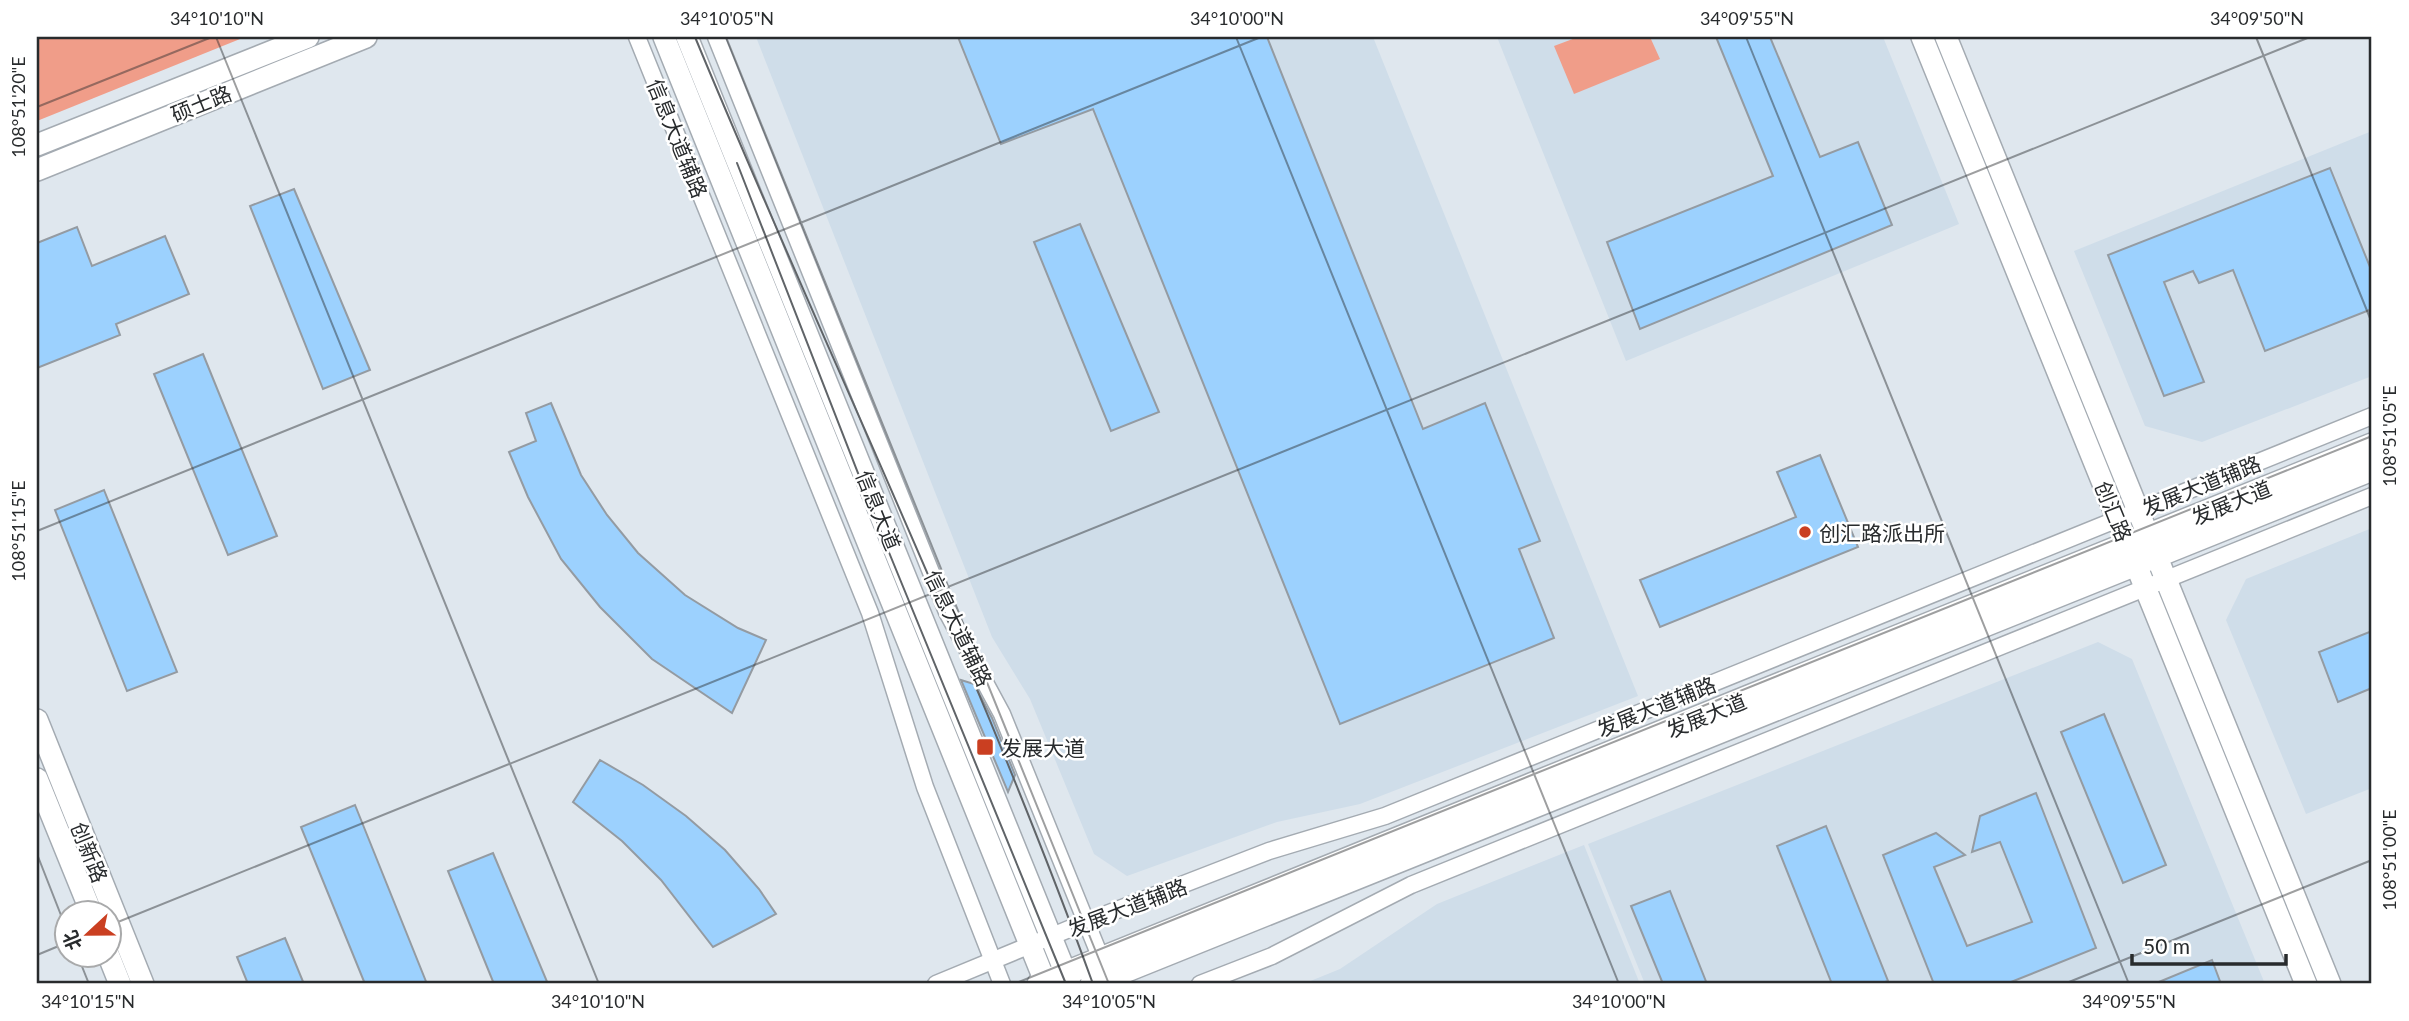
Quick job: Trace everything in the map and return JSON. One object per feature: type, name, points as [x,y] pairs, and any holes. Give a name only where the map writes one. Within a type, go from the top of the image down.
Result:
[{"type":"main road","name":"发展大道","points":[[1053,982],[1103,976],[2142,550],[2372,445]]},
{"type":"main road","name":"发展大道","points":[[2142,550],[2372,468]]},
{"type":"street","name":"硕士路","points":[[37,145],[308,37]]},
{"type":"street","name":"硕士路","points":[[37,170],[366,37]]},
{"type":"street","name":"信息大道辅路","points":[[637,37],[870,613],[925,787],[1002,984]]},
{"type":"street","name":"信息大道","points":[[664,37],[1031,946],[1053,982]]},
{"type":"street","name":"信息大道","points":[[687,37],[1051,937],[1053,982]]},
{"type":"street","name":"信息大道辅路","points":[[716,37],[947,611],[1002,714],[1086,922],[1103,976]]},
{"type":"street","name":"创汇路","points":[[1922,37],[2117,519],[2166,579],[2330,984]]},
{"type":"street","name":"创汇路","points":[[1947,37],[2138,511],[2145,588],[2306,984]]},
{"type":"street","name":"发展大道辅路","points":[[936,984],[1269,851],[1385,816],[2372,416]]},
{"type":"street","points":[[1200,984],[1272,956],[1410,885],[2372,496]]},
{"type":"street","name":"创新路","points":[[37,720],[143,984]]},
{"type":"street","name":"创新路","points":[[37,779],[85,898]]},
{"type":"shaded area","points":[[37,37],[245,37],[37,121]]},
{"type":"shaded area","points":[[756,37],[1373,37],[1638,696],[1360,804],[1277,822],[1127,876],[1094,854],[1030,699],[992,637]]},
{"type":"shaded area","points":[[1497,37],[1883,37],[1959,224],[1626,361]]},
{"type":"shaded area","points":[[1578,37],[1650,37],[1660,59],[1574,94],[1554,46]]},
{"type":"shaded area","points":[[2372,131],[2372,376],[2202,442],[2145,426],[2074,251]]},
{"type":"shaded area","points":[[2372,528],[2372,788],[2306,814],[2226,620],[2246,579]]},
{"type":"shaded area","points":[[2098,642],[2132,659],[2265,984],[1645,984],[1588,844]]},
{"type":"shaded area","points":[[1584,845],[1640,984],[1303,984],[1340,969],[1437,904]]},
{"type":"building","points":[[958,37],[1267,37],[1423,429],[1485,403],[1540,541],[1519,549],[1554,638],[1340,724],[1093,109],[1001,144]]},
{"type":"building","points":[[1716,37],[1770,37],[1820,157],[1858,142],[1892,225],[1640,329],[1607,242],[1773,176]]},
{"type":"building","points":[[2330,168],[2372,272],[2372,309],[2265,351],[2233,270],[2199,283],[2193,271],[2164,282],[2204,382],[2164,396],[2108,255]]},
{"type":"building","points":[[294,189],[370,370],[323,389],[250,206]]},
{"type":"building","points":[[1080,224],[1159,412],[1111,431],[1034,242]]},
{"type":"building","points":[[77,227],[92,266],[165,236],[189,294],[116,324],[120,335],[37,368],[37,243]]},
{"type":"building","points":[[203,354],[277,536],[228,555],[154,374]]},
{"type":"building","points":[[551,403],[581,475],[607,515],[638,553],[685,595],[738,628],[766,640],[732,713],[652,659],[600,607],[561,559],[528,497],[509,452],[536,441],[526,413]]},
{"type":"building","name":"创汇路派出所","points":[[1820,455],[1858,547],[1660,627],[1640,580],[1796,517],[1777,472]]},
{"type":"building","points":[[104,490],[177,672],[127,691],[55,510]]},
{"type":"building","points":[[2372,631],[2372,688],[2338,702],[2319,652]]},
{"type":"building","points":[[961,680],[974,684],[992,718],[1015,775],[1008,792]]},
{"type":"building","points":[[2104,714],[2166,865],[2123,883],[2061,732]]},
{"type":"building","points":[[600,760],[643,785],[686,816],[725,850],[759,889],[776,914],[713,947],[661,880],[622,841],[573,802]]},
{"type":"building","points":[[2036,793],[2096,948],[2006,984],[1934,984],[1883,855],[1936,833],[1965,855],[1934,867],[1967,946],[2032,922],[2000,842],[1972,852],[1980,816]]},
{"type":"building","points":[[355,805],[427,984],[365,984],[301,827]]},
{"type":"building","points":[[1826,826],[1888,981],[1879,984],[1832,984],[1777,846]]},
{"type":"building","points":[[493,853],[548,984],[494,984],[448,871]]},
{"type":"building","points":[[1670,891],[1707,984],[1663,984],[1631,906]]},
{"type":"building","points":[[285,938],[304,984],[248,984],[237,957]]},
{"type":"building","points":[[2212,960],[2221,984],[2154,984]]},
{"type":"tram line","points":[[695,37],[950,626],[1048,864],[1093,984]]},
{"type":"tram line","points":[[737,163],[888,550],[1066,984]]},
{"type":"place","name":"创汇路派出所","points":[[1805,532]]},
{"type":"place","name":"发展大道","points":[[985,747]]}]
